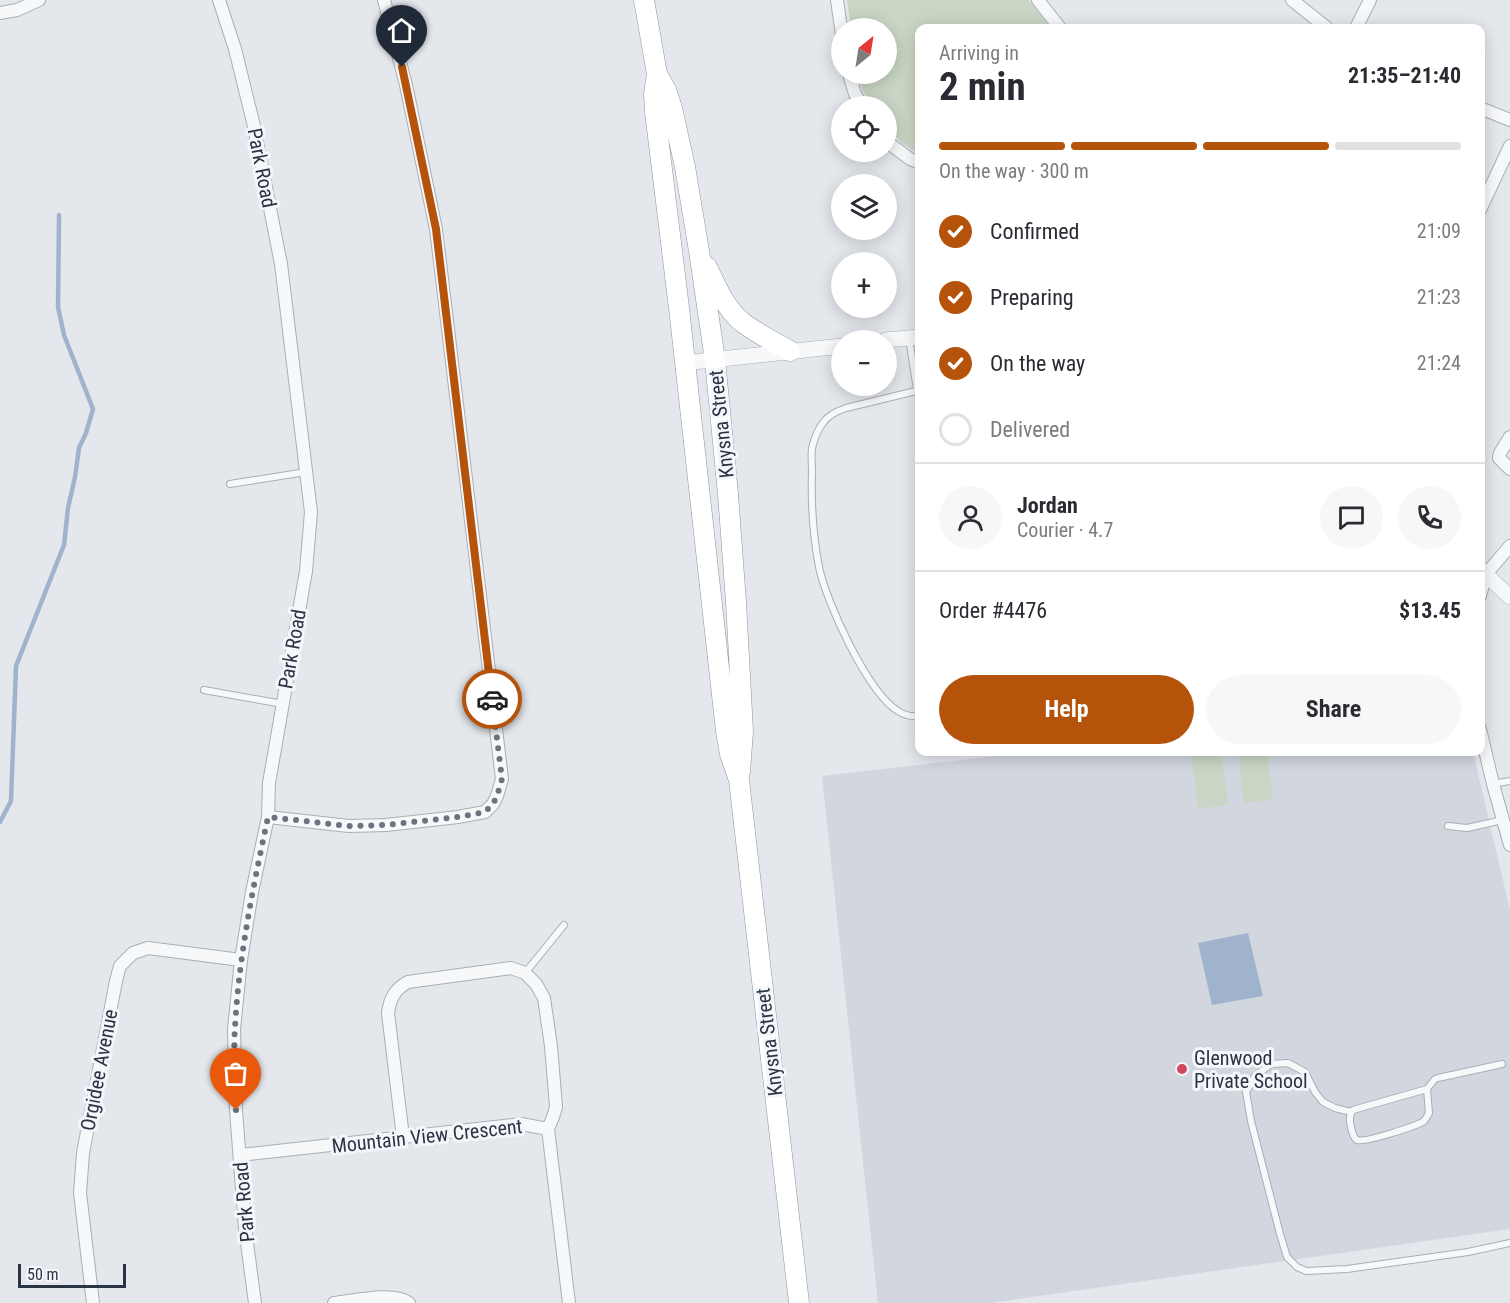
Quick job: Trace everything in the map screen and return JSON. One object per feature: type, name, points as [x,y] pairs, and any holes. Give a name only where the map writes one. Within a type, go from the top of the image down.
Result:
[{"type":"highway","name":"Knysna Street","points":[[644,0],[657,74],[654,94],[655,112],[726,731],[730,754],[739,780]]},
{"type":"highway","name":"Knysna Street","points":[[657,74],[672,108],[685,166],[715,360],[736,602],[743,732],[739,780],[799,1303]]},
{"type":"highway","points":[[699,251],[730,310],[741,321],[790,351]]},
{"type":"street","points":[[0,13],[16,5],[39,0]]},
{"type":"street","name":"Park Road","points":[[219,0],[235,49],[253,122],[281,264],[311,512],[306,571],[269,783],[268,817],[252,892],[241,960],[234,1029],[236,1110],[245,1228],[255,1303]]},
{"type":"street","points":[[268,817],[349,826],[386,825],[458,817],[485,812],[493,804],[502,779],[436,229],[406,85],[384,0]]},
{"type":"street","points":[[837,0],[840,18]]},
{"type":"street","points":[[1038,0],[1057,24]]},
{"type":"street","points":[[1292,0],[1323,24]]},
{"type":"street","points":[[1358,24],[1370,0]]},
{"type":"street","points":[[1485,110],[1510,120]]},
{"type":"street","points":[[1485,199],[1510,146]]},
{"type":"street","points":[[897,149],[915,162]]},
{"type":"street","points":[[897,339],[914,337]]},
{"type":"street","points":[[684,363],[831,347]]},
{"type":"street","points":[[1510,437],[1499,458],[1510,469]]},
{"type":"street","points":[[1485,569],[1510,546]]},
{"type":"street","points":[[1485,573],[1510,597]]},
{"type":"street","points":[[1485,750],[1510,845]]},
{"type":"street","name":"Orgidee Avenue","points":[[93,1303],[80,1193],[81,1175],[83,1154],[120,966],[133,953],[148,948],[241,960]]},
{"type":"street","points":[[403,1137],[388,1013],[389,1002],[394,992],[408,982],[511,968],[525,972],[536,984],[544,998],[556,1107],[548,1129]]},
{"type":"street","name":"Mountain View Crescent","points":[[240,1155],[521,1124],[548,1129],[569,1303]]},
{"type":"street","points":[[334,1303],[389,1297],[400,1298],[410,1303]]},
{"type":"lane","points":[[915,391],[835,412],[824,420],[812,448],[813,527],[819,569],[831,605],[846,638],[888,704],[898,712],[915,716]]},
{"type":"lane","points":[[230,484],[306,472]]},
{"type":"lane","points":[[204,690],[283,704]]},
{"type":"lane","points":[[1493,784],[1510,781]]},
{"type":"lane","points":[[1448,826],[1467,828],[1504,820]]},
{"type":"lane","points":[[525,972],[564,925]]},
{"type":"lane","points":[[1502,1064],[1438,1078],[1427,1089],[1351,1112],[1323,1102],[1305,1072],[1288,1063],[1271,1064],[1255,1076],[1246,1092],[1251,1122],[1280,1234],[1287,1257],[1297,1267],[1306,1271],[1347,1269],[1468,1252],[1510,1243]]},
{"type":"lane","points":[[1351,1112],[1351,1129],[1355,1139],[1358,1140],[1409,1128],[1423,1122],[1429,1113],[1427,1089]]},
{"type":"shaded area","name":"Glenwood Private School","points":[[995,756],[1474,756],[1510,910],[1510,1229],[990,1303],[878,1303],[822,776]]},
{"type":"green space","points":[[847,0],[1029,0],[1048,24],[915,24],[915,151],[897,138],[897,96],[866,96],[861,84],[897,84],[897,18],[850,18]]},
{"type":"green space","points":[[1191,756],[1222,756],[1228,805],[1198,809]]},
{"type":"green space","points":[[1238,756],[1268,756],[1273,799],[1244,803]]},
{"type":"water","points":[[1248,933],[1263,996],[1212,1005],[1198,943]]},
{"type":"waterway","points":[[0,822],[11,801],[16,666],[64,545],[79,448],[93,409],[64,335],[58,307],[59,215]]},
{"type":"way so far","points":[[236,1110],[234,1029],[241,960],[252,892],[268,817],[349,826],[386,825],[485,812],[493,804],[502,779],[492,699]]},
{"type":"place","name":"Glenwood Private School","points":[[1182,1069]]},
{"type":"route","points":[[402,67],[436,229],[492,699]]}]
